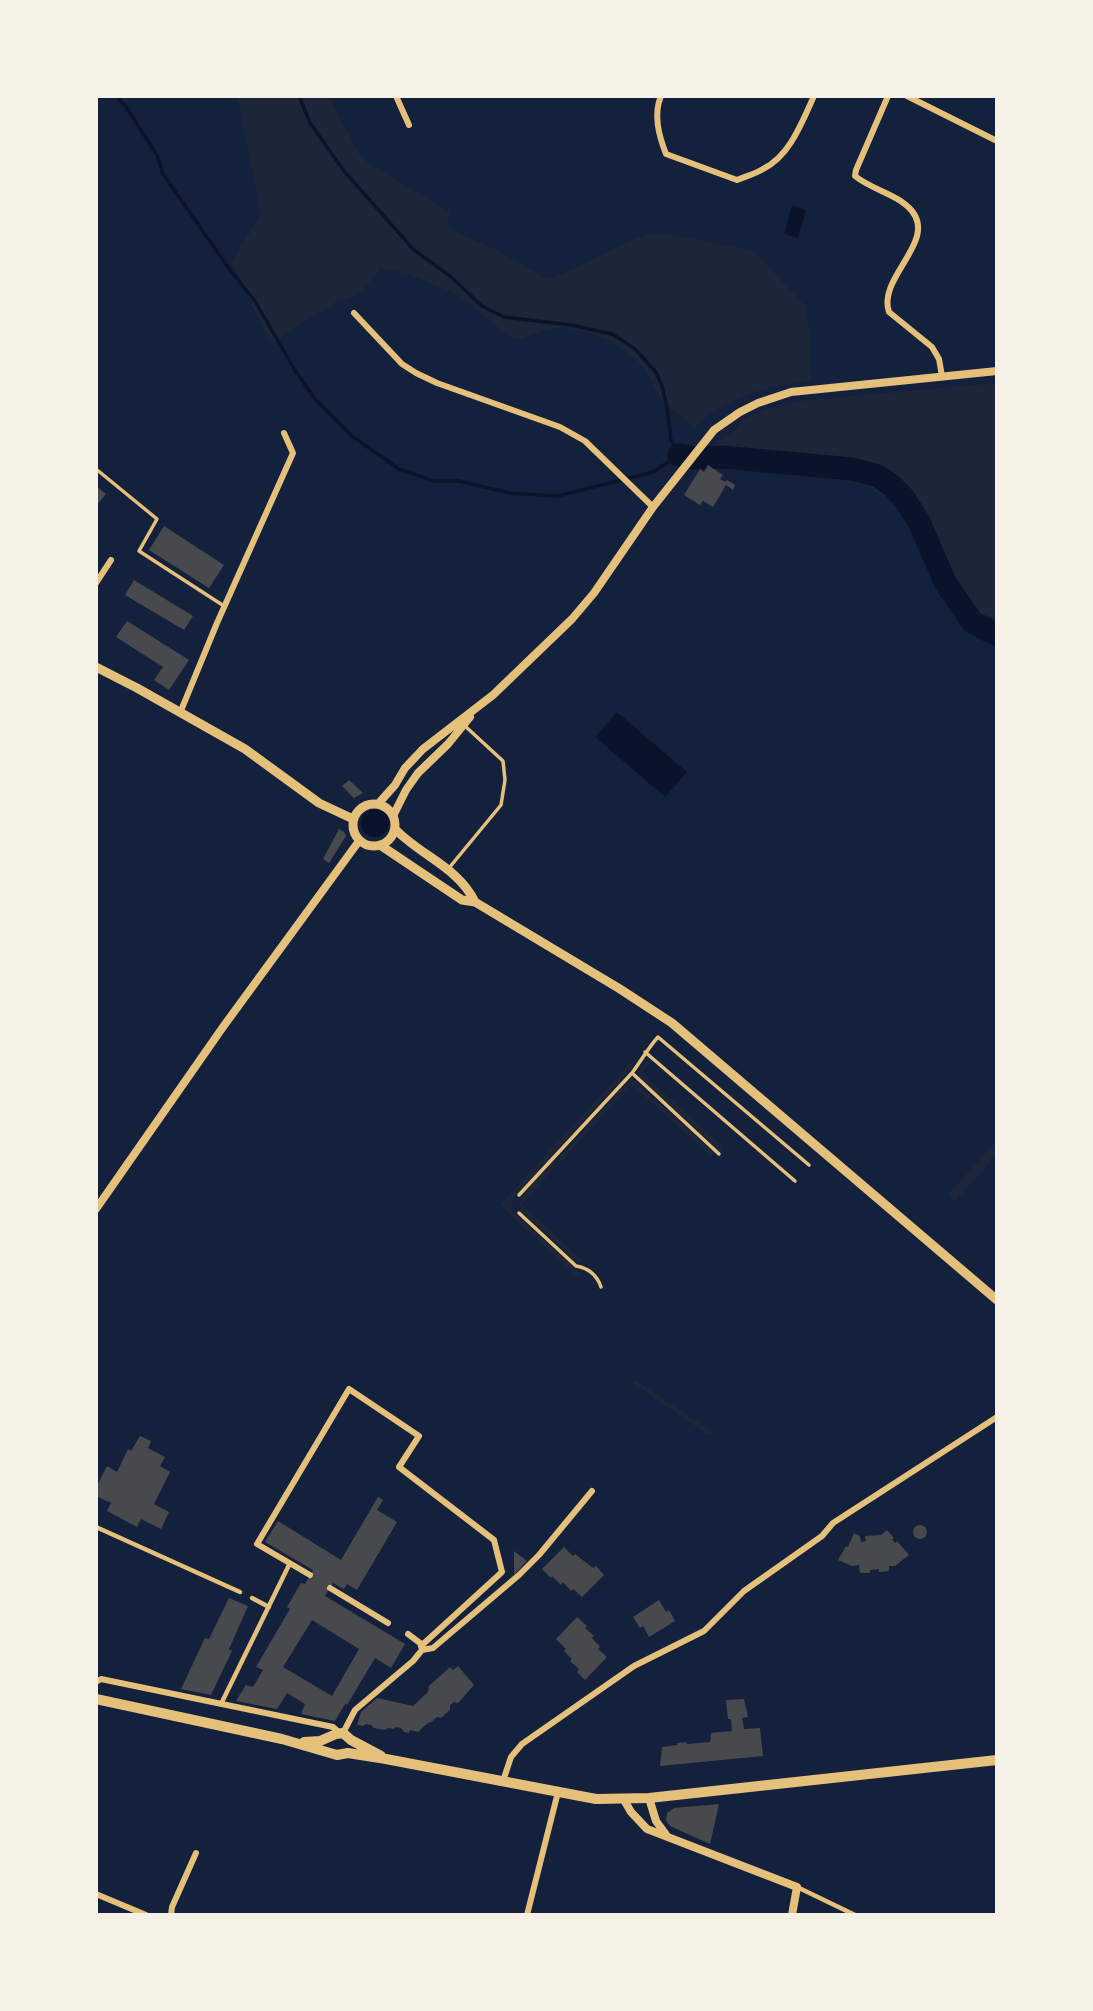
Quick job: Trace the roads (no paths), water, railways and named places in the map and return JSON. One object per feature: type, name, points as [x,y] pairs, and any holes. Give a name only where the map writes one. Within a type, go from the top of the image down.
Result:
[{"type":"main road","points":[[96,667],[245,749],[319,803],[353,819]]},
{"type":"main road","points":[[379,804],[390,810],[393,816],[395,829],[390,839],[380,845],[369,846],[359,841],[353,831],[356,813],[366,805],[379,804]]},
{"type":"main road","points":[[395,829],[449,868],[469,889],[475,902]]},
{"type":"main road","points":[[380,845],[462,900],[475,902],[672,1023],[997,1300]]},
{"type":"main road","points":[[96,1699],[282,1739],[341,1755],[348,1753],[386,1759],[596,1799],[649,1798],[997,1760]]},
{"type":"main road","points":[[342,1736],[352,1747],[348,1753]]},
{"type":"main road","points":[[334,1753],[330,1747],[342,1736]]},
{"type":"main road","points":[[282,1739],[303,1742],[342,1736],[386,1759]]},
{"type":"street","points":[[396,96],[409,125]]},
{"type":"street","points":[[661,96],[657,117],[666,154],[737,180],[766,168],[788,148],[814,96]]},
{"type":"street","points":[[888,96],[855,176],[911,209],[916,218],[919,226],[917,236],[891,287],[886,304],[889,312],[932,347],[939,359],[942,376]]},
{"type":"street","points":[[907,96],[997,141]]},
{"type":"street","points":[[354,313],[401,364],[416,373],[560,427],[585,441],[653,507]]},
{"type":"street","points":[[379,804],[405,768],[424,749],[476,709],[540,652],[572,619],[594,593],[653,507],[696,451],[715,429],[731,417],[758,403],[791,392],[997,371]]},
{"type":"street","points":[[180,713],[224,606],[293,453],[284,433]]},
{"type":"street","points":[[96,583],[111,560]]},
{"type":"street","points":[[393,816],[405,790],[418,773],[448,744],[476,709]]},
{"type":"street","points":[[96,1209],[359,841]]},
{"type":"street","points":[[96,1682],[100,1679],[332,1727],[342,1736],[355,1710],[413,1661],[421,1648],[502,1572],[494,1541],[399,1467],[419,1436],[349,1388],[257,1544],[310,1575]]},
{"type":"street","points":[[503,1781],[515,1750],[634,1665],[704,1632],[744,1591],[822,1536],[834,1523],[997,1417]]},
{"type":"street","points":[[408,1634],[421,1648],[433,1648],[519,1576],[592,1491]]},
{"type":"street","points":[[96,1527],[240,1592]]},
{"type":"street","points":[[221,1704],[290,1563]]},
{"type":"street","points":[[330,1588],[388,1623]]},
{"type":"street","points":[[252,1598],[269,1606]]},
{"type":"street","points":[[527,1915],[558,1792]]},
{"type":"street","points":[[649,1798],[656,1821],[667,1836]]},
{"type":"street","points":[[624,1800],[647,1829],[797,1887],[855,1915]]},
{"type":"street","points":[[171,1915],[196,1853]]},
{"type":"street","points":[[792,1915],[797,1887]]},
{"type":"street","points":[[96,1894],[146,1915]]},
{"type":"lane","points":[[96,469],[157,519],[139,551],[224,606]]},
{"type":"lane","points":[[449,868],[500,805],[506,780],[503,761],[464,724]]},
{"type":"lane","points":[[519,1195],[632,1073],[658,1037],[809,1166]]},
{"type":"lane","points":[[645,1052],[795,1181]]},
{"type":"lane","points":[[632,1073],[719,1154]]},
{"type":"lane","points":[[519,1213],[576,1266],[585,1268],[598,1279],[601,1287]]},
{"type":"waterway","points":[[116,96],[157,155],[163,174],[255,301],[294,369],[315,399],[352,436],[399,469],[434,481],[459,481],[510,493],[557,496],[653,472],[679,455],[671,440],[662,386],[656,372],[634,348],[612,334],[571,325],[504,317],[482,306],[450,276],[414,250],[344,171],[310,123],[299,96]]},
{"type":"waterway","points":[[679,455],[852,469],[878,476],[904,498],[919,522],[945,582],[972,622],[997,635]]}]
